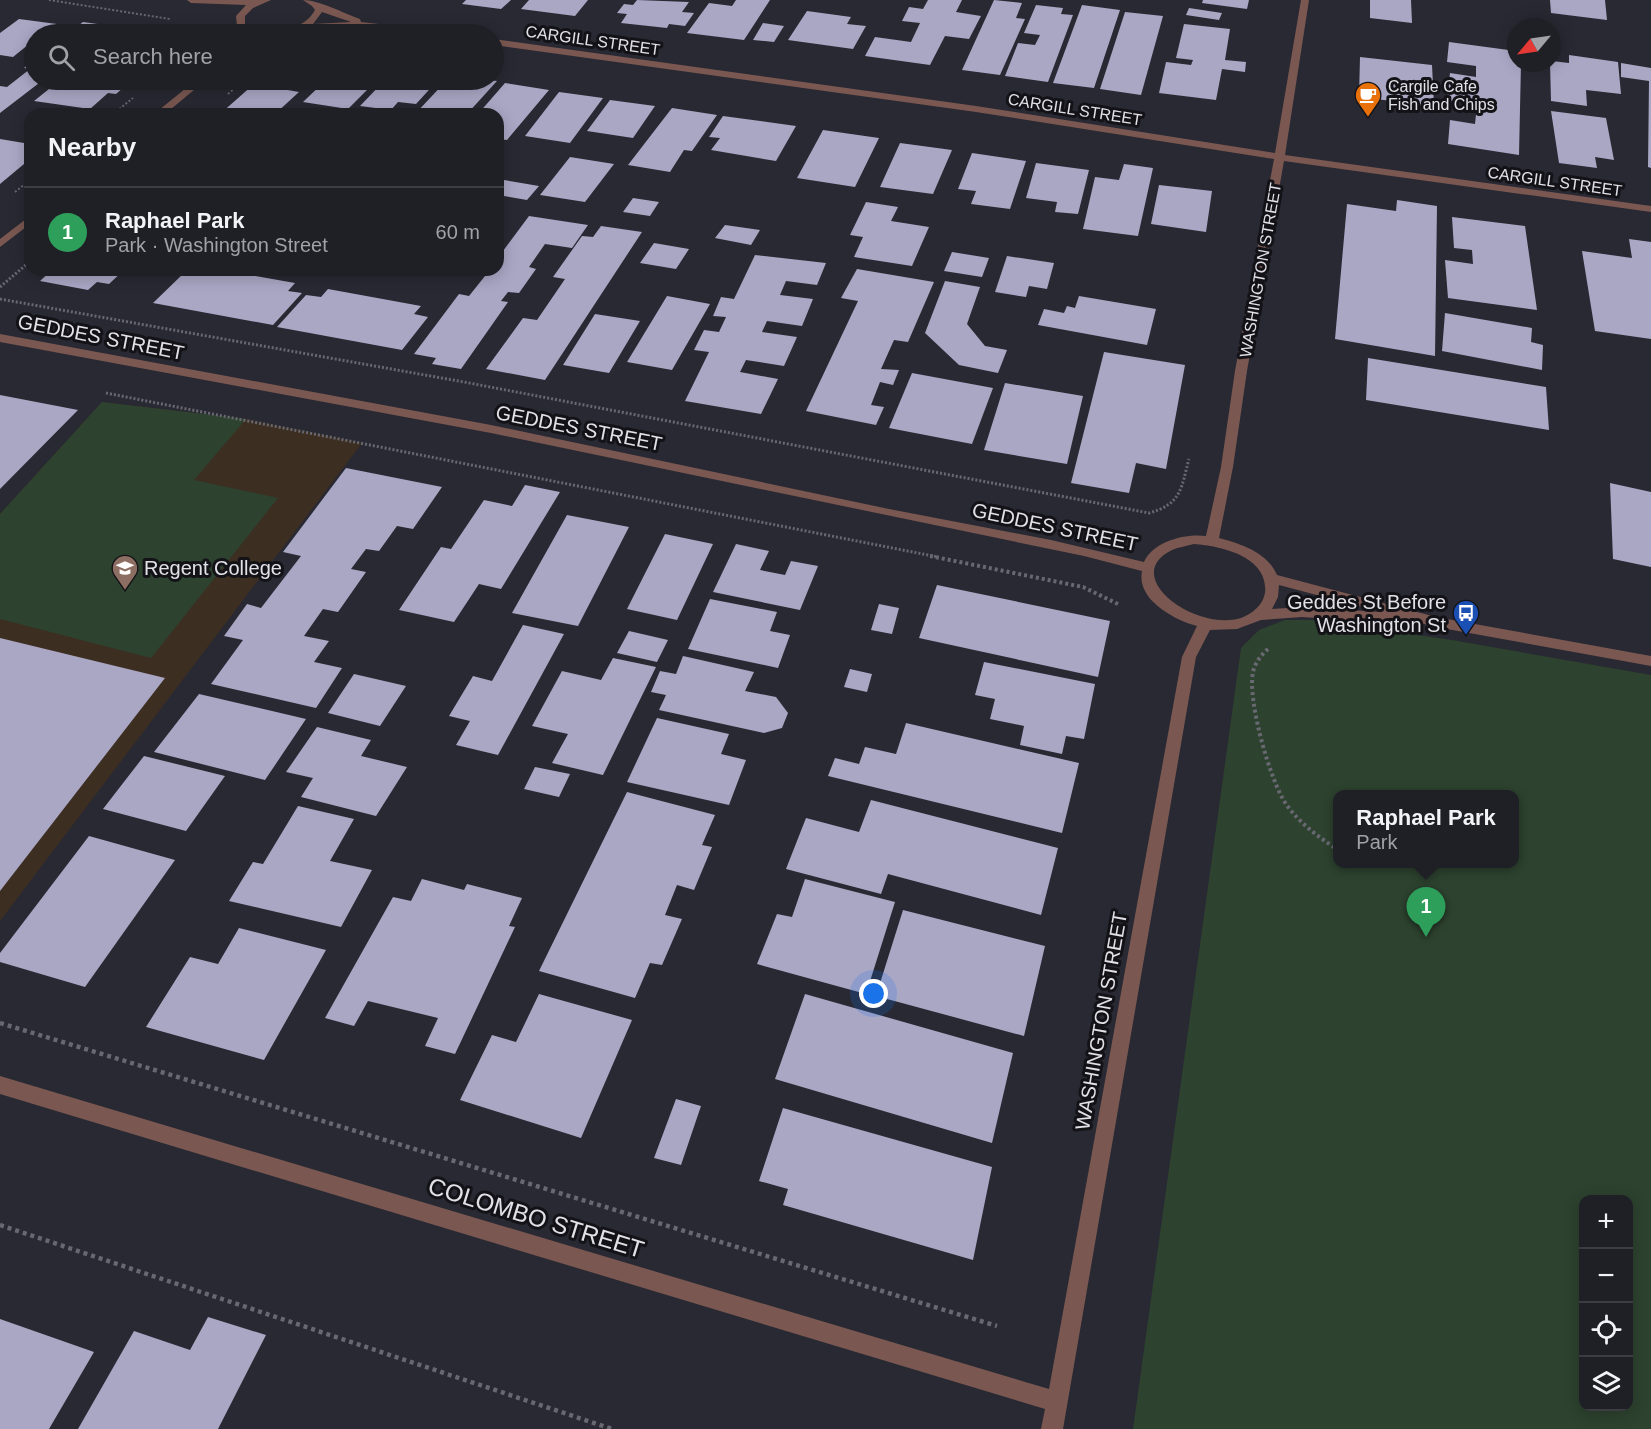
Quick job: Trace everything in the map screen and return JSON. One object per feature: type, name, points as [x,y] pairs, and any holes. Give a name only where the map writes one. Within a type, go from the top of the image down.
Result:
[{"type":"street","points":[[191,0],[257,3]]},
{"type":"street","points":[[240,23],[240,14],[257,3],[267,0]]},
{"type":"street","points":[[308,0],[317,7],[366,24]]},
{"type":"street","name":"WASHINGTON STREET","points":[[1212,540],[1227,467],[1241,371],[1280,157],[1305,0]]},
{"type":"street","points":[[196,1],[216,10]]},
{"type":"street","points":[[306,24],[318,16],[317,7]]},
{"type":"street","points":[[227,15],[240,23]]},
{"type":"street","name":"CARGILL STREET","points":[[504,43],[966,107],[1280,157],[1651,209]]},
{"type":"street","points":[[166,108],[189,90]]},
{"type":"street","points":[[0,244],[24,224]]},
{"type":"street","name":"GEDDES STREET","points":[[0,338],[434,418],[890,513],[1102,554],[1148,568]]},
{"type":"street","points":[[1212,540],[1242,549],[1264,567],[1270,578],[1273,592],[1269,605],[1258,615],[1244,622],[1225,626],[1205,625],[1188,620],[1161,603],[1147,580],[1148,568],[1153,556],[1178,541],[1212,540]]},
{"type":"street","points":[[1270,578],[1436,622],[1651,660]]},
{"type":"street","points":[[1258,615],[1302,612],[1436,622]]},
{"type":"street","name":"WASHINGTON STREET","points":[[1052,1429],[1189,657],[1205,625]]},
{"type":"street","name":"COLOMBO STREET","points":[[0,1085],[1057,1402]]},
{"type":"path","points":[[49,0],[177,21]]},
{"type":"path","points":[[0,287],[24,267]]},
{"type":"path","points":[[0,299],[464,382],[1149,513],[1167,510],[1177,500],[1189,459]]},
{"type":"path","points":[[104,392],[1083,587],[1120,605]]},
{"type":"path","points":[[1270,648],[1261,655],[1252,672],[1254,699],[1269,771],[1286,804],[1310,831],[1333,847]]},
{"type":"path","points":[[0,1023],[997,1326]]},
{"type":"path","points":[[0,1225],[612,1429]]},
{"type":"shaded area","name":"Regent College","points":[[102,402],[246,419],[362,443],[0,921],[0,514]]},
{"type":"green space","points":[[102,402],[246,419],[194,480],[278,498],[151,658],[0,619],[0,514]]},
{"type":"green space","points":[[1285,620],[1312,620],[1452,640],[1651,675],[1651,1429],[1133,1429],[1241,648],[1259,630]]},
{"type":"building","points":[[466,0],[511,0],[501,9],[462,4]]},
{"type":"building","points":[[529,0],[588,0],[575,16],[521,9]]},
{"type":"building","points":[[637,0],[689,2],[682,12],[694,13],[685,26],[669,24],[667,28],[621,23],[627,14],[617,13],[624,4],[633,5]]},
{"type":"building","points":[[736,0],[770,0],[744,40],[687,33],[709,3],[732,6]]},
{"type":"building","points":[[928,0],[962,0],[956,12],[981,16],[969,39],[945,36],[930,65],[865,56],[875,37],[911,42],[920,23],[902,21],[909,7],[923,9]]},
{"type":"building","points":[[994,0],[1022,3],[1016,18],[1025,19],[1000,75],[962,70]]},
{"type":"building","points":[[1203,0],[1249,0],[1247,9],[1202,3]]},
{"type":"building","points":[[1370,0],[1411,0],[1412,23],[1370,18]]},
{"type":"building","points":[[1550,0],[1605,0],[1607,20],[1551,13]]},
{"type":"building","points":[[1036,5],[1063,8],[1061,14],[1073,15],[1048,82],[1005,76],[1018,43],[1035,45],[1040,35],[1024,33]]},
{"type":"building","points":[[1082,5],[1120,10],[1094,88],[1053,83]]},
{"type":"building","points":[[1189,8],[1222,13],[1219,20],[1186,15]]},
{"type":"building","points":[[807,11],[851,17],[847,24],[866,26],[853,49],[788,40]]},
{"type":"building","points":[[1125,12],[1163,16],[1141,95],[1100,89]]},
{"type":"building","points":[[19,19],[57,24],[24,24],[24,48],[13,57],[0,55],[0,33]]},
{"type":"building","points":[[763,23],[784,26],[774,42],[753,40]]},
{"type":"building","points":[[1184,24],[1230,29],[1225,60],[1246,62],[1245,72],[1222,69],[1216,100],[1159,93],[1166,62],[1191,65],[1193,60],[1176,58]]},
{"type":"building","points":[[1449,42],[1507,50],[1507,72],[1521,72],[1519,155],[1448,144],[1450,120],[1475,124],[1477,105],[1447,100],[1450,73],[1476,77],[1476,66],[1447,62]]},
{"type":"building","points":[[1569,55],[1618,62],[1621,94],[1586,90],[1587,106],[1551,101],[1550,72],[1561,72],[1561,62],[1569,63]]},
{"type":"building","points":[[1360,57],[1432,65],[1434,106],[1359,97]]},
{"type":"building","points":[[1621,63],[1651,68],[1651,168],[1648,167],[1649,81],[1621,77]]},
{"type":"building","points":[[24,74],[24,90],[30,90],[0,113],[0,86],[7,87]]},
{"type":"building","points":[[504,84],[549,90],[507,140],[504,140],[504,108],[483,108],[499,90],[504,90]]},
{"type":"building","points":[[48,90],[121,90],[116,94],[108,93],[91,108],[34,101]]},
{"type":"building","points":[[247,90],[299,92],[282,108],[227,108]]},
{"type":"building","points":[[316,90],[367,90],[349,108],[303,102]]},
{"type":"building","points":[[375,90],[429,90],[416,104],[398,102],[393,108],[360,106]]},
{"type":"building","points":[[438,90],[489,90],[472,108],[421,108]]},
{"type":"building","points":[[559,92],[603,98],[570,143],[525,136]]},
{"type":"building","points":[[610,100],[655,106],[633,138],[587,131]]},
{"type":"building","points":[[672,108],[717,115],[692,151],[684,150],[670,172],[628,165]]},
{"type":"building","points":[[1551,111],[1606,118],[1614,160],[1595,157],[1597,168],[1559,163]]},
{"type":"building","points":[[723,116],[796,126],[776,161],[711,150],[720,138],[709,137]]},
{"type":"building","points":[[823,130],[879,138],[855,187],[797,178]]},
{"type":"building","points":[[0,139],[24,143],[24,164],[0,184]]},
{"type":"building","points":[[900,143],[952,150],[933,194],[880,187]]},
{"type":"building","points":[[972,153],[1026,161],[1010,209],[971,204],[976,191],[958,189]]},
{"type":"building","points":[[570,157],[614,164],[585,202],[540,195]]},
{"type":"building","points":[[1036,163],[1089,170],[1078,214],[1055,212],[1057,202],[1026,198]]},
{"type":"building","points":[[1124,164],[1153,168],[1138,236],[1083,229],[1095,177],[1119,180]]},
{"type":"building","points":[[504,180],[539,186],[527,200],[504,196]]},
{"type":"building","points":[[1159,185],[1212,191],[1206,232],[1151,224]]},
{"type":"building","points":[[633,198],[659,202],[650,216],[623,212]]},
{"type":"building","points":[[1397,200],[1437,206],[1435,356],[1335,339],[1347,204],[1396,211]]},
{"type":"building","points":[[866,202],[898,207],[891,221],[929,227],[912,266],[854,257],[863,237],[850,235]]},
{"type":"building","points":[[529,216],[588,225],[572,248],[545,244],[529,267],[536,269],[519,293],[508,292],[501,301],[508,302],[461,369],[432,364],[436,358],[414,354],[459,294],[469,296],[485,276],[504,276],[504,250]]},
{"type":"building","points":[[1452,217],[1525,226],[1537,310],[1448,298],[1445,260],[1473,264],[1472,250],[1454,248]]},
{"type":"building","points":[[725,225],[760,230],[751,245],[715,238]]},
{"type":"building","points":[[601,226],[642,232],[545,380],[486,369],[523,318],[537,320],[565,279],[553,277],[582,236],[593,237]]},
{"type":"building","points":[[1629,239],[1651,242],[1651,339],[1595,331],[1582,251],[1632,258]]},
{"type":"building","points":[[654,243],[689,249],[676,269],[640,263]]},
{"type":"building","points":[[952,252],[989,258],[982,277],[944,271]]},
{"type":"building","points":[[755,255],[826,263],[817,285],[786,281],[780,295],[813,299],[802,326],[767,321],[762,332],[797,337],[784,366],[746,360],[740,372],[778,379],[761,414],[685,401],[709,352],[694,350],[704,330],[719,332],[726,317],[713,316],[721,297],[734,299]]},
{"type":"building","points":[[1007,256],[1054,263],[1047,289],[1029,286],[1026,297],[995,292]]},
{"type":"building","points":[[857,269],[934,282],[908,342],[894,340],[881,369],[899,370],[893,385],[880,382],[871,405],[884,407],[876,425],[806,411],[858,301],[841,298]]},
{"type":"building","points":[[45,276],[118,276],[109,284],[97,282],[88,290],[40,281]]},
{"type":"building","points":[[181,276],[256,276],[295,283],[288,291],[302,293],[273,325],[153,303]]},
{"type":"building","points":[[945,281],[980,287],[967,324],[985,346],[1007,350],[998,373],[959,365],[925,333]]},
{"type":"building","points":[[328,289],[421,306],[414,314],[428,317],[402,350],[277,327],[306,295],[321,297]]},
{"type":"building","points":[[667,296],[710,304],[672,370],[627,362]]},
{"type":"building","points":[[1079,296],[1156,309],[1147,345],[1038,325],[1044,309],[1064,313],[1067,306],[1075,308]]},
{"type":"building","points":[[1445,313],[1532,328],[1531,342],[1543,345],[1542,370],[1442,351]]},
{"type":"building","points":[[595,314],[640,321],[609,373],[563,365]]},
{"type":"building","points":[[1104,352],[1185,365],[1166,469],[1136,463],[1129,493],[1071,483]]},
{"type":"building","points":[[1368,358],[1546,387],[1549,430],[1366,400]]},
{"type":"building","points":[[912,373],[993,388],[972,444],[889,428]]},
{"type":"building","points":[[1005,383],[1083,396],[1067,464],[984,450]]},
{"type":"building","points":[[0,395],[78,410],[0,489]]},
{"type":"building","points":[[346,468],[442,487],[413,529],[397,526],[379,551],[366,549],[351,569],[366,572],[338,612],[323,609],[304,636],[329,641],[314,662],[342,668],[316,708],[211,684],[243,640],[224,636],[247,604],[261,608],[301,556],[283,552]]},
{"type":"building","points":[[1610,483],[1651,492],[1651,567],[1613,559]]},
{"type":"building","points":[[525,485],[560,492],[501,589],[479,584],[454,622],[399,610],[441,547],[451,549],[484,500],[512,506]]},
{"type":"building","points":[[567,515],[629,527],[578,626],[512,613]]},
{"type":"building","points":[[665,534],[713,544],[677,620],[627,609]]},
{"type":"building","points":[[736,544],[769,551],[760,570],[785,575],[791,561],[818,566],[800,610],[713,592]]},
{"type":"building","points":[[937,585],[1110,621],[1098,677],[919,638]]},
{"type":"building","points":[[710,599],[777,612],[770,631],[790,635],[778,668],[688,649]]},
{"type":"building","points":[[879,604],[899,608],[892,634],[871,630]]},
{"type":"building","points":[[523,625],[564,634],[498,755],[456,745],[470,721],[449,716],[473,676],[492,681]]},
{"type":"building","points":[[629,631],[668,640],[657,662],[617,653]]},
{"type":"building","points":[[0,638],[165,678],[0,891]]},
{"type":"building","points":[[683,656],[754,672],[745,691],[776,697],[788,713],[782,728],[764,733],[659,710],[666,695],[651,692],[660,671],[676,674]]},
{"type":"building","points":[[613,658],[656,667],[603,775],[552,763],[568,734],[532,726],[562,671],[601,680]]},
{"type":"building","points":[[984,662],[1095,684],[1084,739],[1066,736],[1062,754],[1020,745],[1024,726],[990,719],[995,699],[975,695]]},
{"type":"building","points":[[850,669],[872,674],[867,692],[844,687]]},
{"type":"building","points":[[354,674],[406,686],[380,726],[328,713]]},
{"type":"building","points":[[199,694],[306,719],[265,780],[154,752]]},
{"type":"building","points":[[657,718],[729,734],[721,754],[746,760],[729,805],[627,782]]},
{"type":"building","points":[[906,723],[1079,763],[1062,833],[828,776],[835,758],[859,764],[865,747],[896,754]]},
{"type":"building","points":[[317,727],[371,740],[361,756],[407,767],[376,816],[301,797],[313,778],[286,772]]},
{"type":"building","points":[[144,756],[225,776],[186,831],[103,809]]},
{"type":"building","points":[[535,767],[570,774],[559,797],[524,789]]},
{"type":"building","points":[[627,792],[715,815],[702,845],[712,847],[694,890],[677,885],[665,915],[682,919],[662,965],[650,963],[635,998],[539,971]]},
{"type":"building","points":[[871,800],[1058,848],[1041,915],[888,874],[881,894],[786,869],[806,818],[859,832]]},
{"type":"building","points":[[298,806],[354,819],[330,861],[372,870],[341,927],[229,901],[253,862],[263,864]]},
{"type":"building","points":[[89,836],[175,860],[85,987],[0,962],[0,953]]},
{"type":"building","points":[[422,879],[464,890],[467,884],[522,898],[509,926],[515,927],[455,1054],[425,1046],[438,1018],[368,1001],[354,1026],[325,1018],[393,897],[411,901]]},
{"type":"building","points":[[805,879],[895,902],[866,994],[757,964],[777,914],[792,917]]},
{"type":"building","points":[[903,910],[1045,946],[1024,1036],[876,996]]},
{"type":"building","points":[[239,928],[326,950],[264,1060],[146,1027],[190,957],[218,964]]},
{"type":"building","points":[[539,994],[632,1020],[581,1138],[460,1100],[492,1035],[516,1042]]},
{"type":"building","points":[[805,994],[1013,1053],[992,1143],[775,1079]]},
{"type":"building","points":[[676,1099],[701,1106],[681,1165],[654,1158]]},
{"type":"building","points":[[783,1108],[992,1167],[973,1260],[783,1205],[788,1189],[759,1181]]},
{"type":"building","points":[[208,1317],[266,1335],[218,1429],[78,1429],[134,1331],[190,1350]]},
{"type":"building","points":[[0,1319],[94,1352],[49,1429],[0,1429]]},
{"type":"place","name":"Cargile Cafe Fish and Chips","points":[[1368,118]]},
{"type":"place","name":"Regent College","points":[[125,591]]},
{"type":"place","name":"Geddes St Before Washington St","points":[[1466,636]]},
{"type":"place","name":"Raphael Park","points":[[1426,937]]}]
